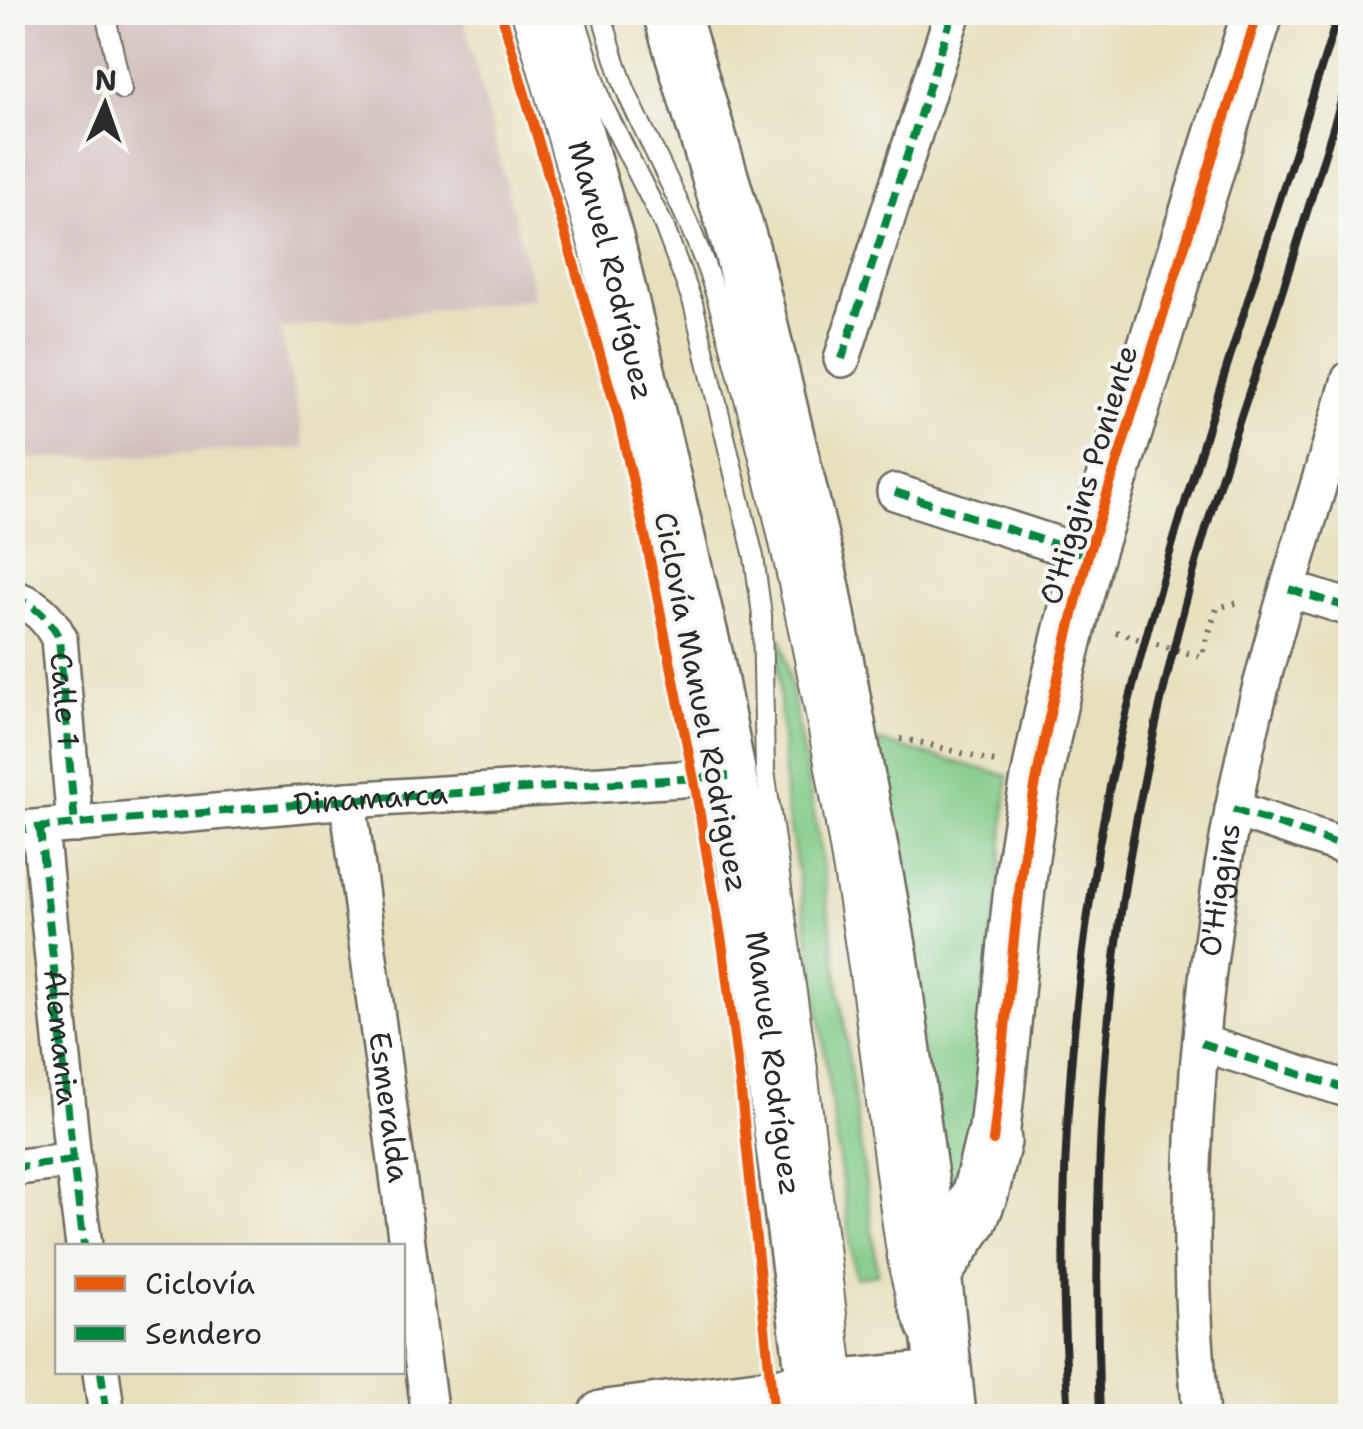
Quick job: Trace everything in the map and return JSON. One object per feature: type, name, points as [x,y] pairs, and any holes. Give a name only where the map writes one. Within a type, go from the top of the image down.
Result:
[{"type":"main road","name":"Manuel Rodríguez","points":[[540,12],[607,245],[706,661],[729,776],[832,1402]]},
{"type":"main road","points":[[671,12],[724,187],[766,346],[822,588],[890,958],[946,1396]]},
{"type":"main road","points":[[932,1273],[970,1218],[988,1166],[992,1141]]},
{"type":"street","points":[[842,359],[953,12]]},
{"type":"street","name":"O'Higgins Poniente","points":[[992,1141],[1022,872],[1038,774],[1072,618],[1088,555],[1258,12]]},
{"type":"street","name":"O'Higgins","points":[[1200,1416],[1190,1261],[1192,1152],[1213,926],[1233,809],[1258,699],[1350,379]]},
{"type":"street","points":[[895,492],[1088,555]]},
{"type":"street","points":[[1289,589],[1350,608]]},
{"type":"street","name":"Calle 1","points":[[12,598],[39,610],[51,622],[58,638],[42,828]]},
{"type":"street","name":"Dinamarca","points":[[42,828],[348,800],[729,776]]},
{"type":"street","name":"Esmeralda","points":[[348,800],[430,1416]]},
{"type":"street","points":[[1233,809],[1350,848]]},
{"type":"street","name":"Alemania","points":[[42,828],[72,1160],[84,1244]]},
{"type":"street","points":[[1200,1043],[1350,1090]]},
{"type":"street","points":[[12,1168],[72,1160]]},
{"type":"street","points":[[101,1374],[106,1416]]},
{"type":"street","points":[[603,1416],[946,1396]]},
{"type":"lane","points":[[105,12],[122,90]]},
{"type":"lane","points":[[574,12],[603,105],[664,226],[693,303],[754,557],[762,615],[764,771],[808,1070],[832,1402]]},
{"type":"lane","points":[[601,12],[627,94],[706,262],[740,384],[787,580],[828,793],[862,996],[899,1271],[916,1329],[946,1396]]},
{"type":"path","points":[[1072,618],[1201,657],[1218,608],[1289,589]]},
{"type":"path","points":[[850,732],[920,742],[1038,774]]},
{"type":"shaded area","points":[[12,13],[462,13],[535,298],[280,329],[306,448],[17,460],[12,442]]},
{"type":"green space","points":[[782,638],[819,840],[878,1274],[855,1278],[811,952],[785,798],[777,640]]},
{"type":"green space","points":[[877,741],[1008,776],[978,1152],[948,1228]]},
{"type":"railway","points":[[1069,1416],[1064,1245],[1071,1070],[1079,982],[1105,810],[1133,686],[1167,563],[1339,12]]},
{"type":"railway","points":[[1100,1416],[1097,1278],[1104,1072],[1118,934],[1137,816],[1195,567],[1350,73]]},
{"type":"marked path","points":[[842,359],[953,12]]},
{"type":"marked path","points":[[895,492],[1088,555]]},
{"type":"marked path","points":[[1289,589],[1350,608]]},
{"type":"marked path","points":[[12,598],[40,612],[59,638],[75,825]]},
{"type":"marked path","points":[[12,830],[348,800],[729,776]]},
{"type":"marked path","points":[[1233,809],[1350,848]]},
{"type":"marked path","points":[[40,828],[84,1244]]},
{"type":"marked path","points":[[1201,1043],[1350,1090]]},
{"type":"marked path","points":[[12,1168],[73,1160]]},
{"type":"marked path","points":[[101,1374],[107,1416]]},
{"type":"cycle path","name":"Ciclovía Manuel Rodriguez","points":[[501,12],[618,416],[694,780],[723,949],[741,1092],[774,1416]]},
{"type":"cycle path","points":[[993,1141],[1024,853],[1061,666],[1088,555],[1258,12]]}]
